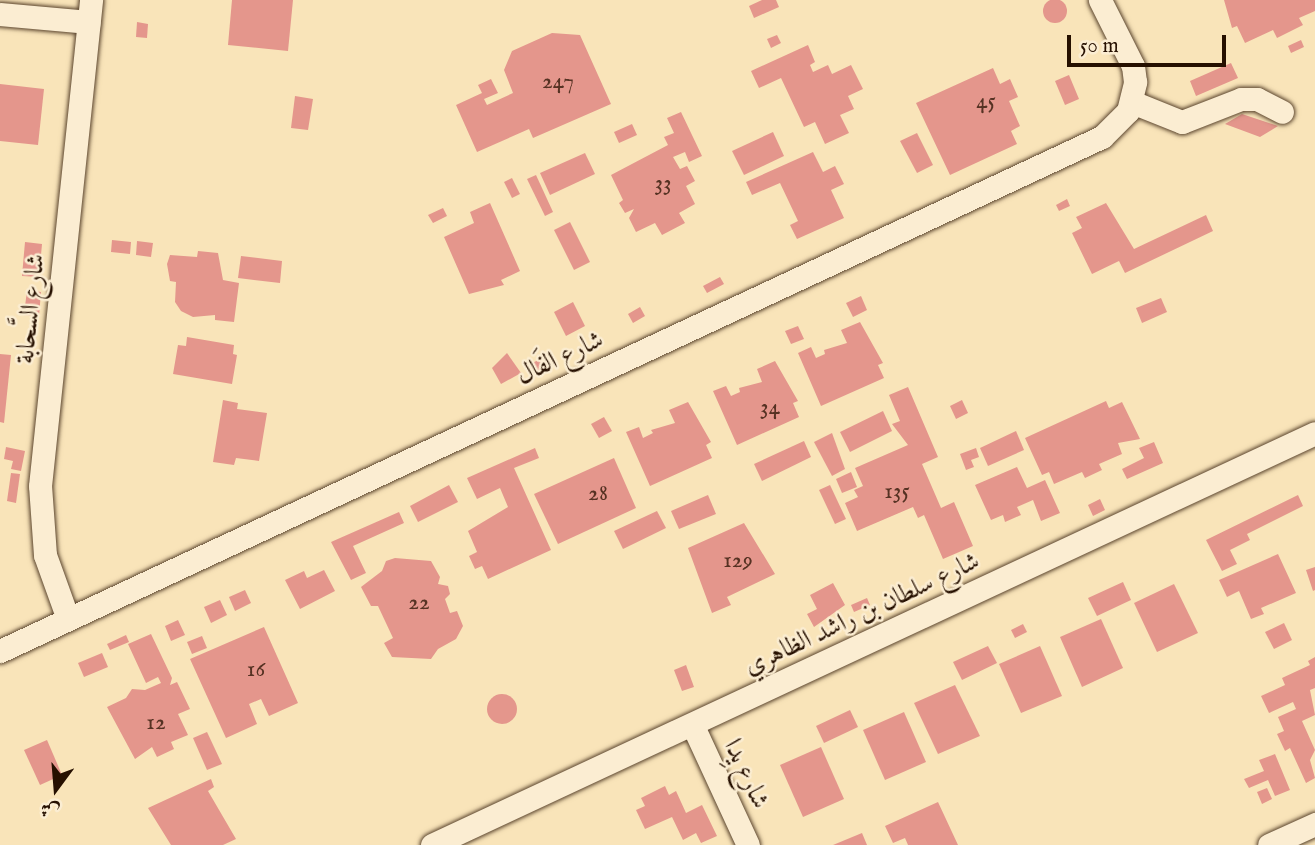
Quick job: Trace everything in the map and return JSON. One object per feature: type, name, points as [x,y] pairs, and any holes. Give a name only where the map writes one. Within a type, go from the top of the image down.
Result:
[{"type":"street","points":[[1100,0],[1133,66],[1132,102],[1175,121],[1241,99],[1258,99],[1282,112]]},
{"type":"street","points":[[0,14],[90,11]]},
{"type":"street","name":"شارع السَّحابة","points":[[68,619],[45,555],[40,486],[90,11]]},
{"type":"street","name":"شارع الفَال","points":[[0,651],[1102,137],[1121,122],[1132,102]]},
{"type":"street","name":"شارع سلطان بن راشد الظاهري","points":[[432,845],[693,726],[1315,433]]},
{"type":"street","name":"شارع يِدا","points":[[693,726],[748,845]]},
{"type":"street","points":[[1269,845],[1315,824]]},
{"type":"building","points":[[1055,-1],[1064,2],[1067,11],[1064,20],[1055,23],[1046,20],[1043,11],[1046,2]]},
{"type":"building","points":[[232,0],[293,0],[288,51],[228,45]]},
{"type":"building","points":[[762,0],[776,0],[779,7],[754,18],[749,6]]},
{"type":"building","points":[[1224,0],[1315,0],[1315,11],[1299,18],[1303,25],[1277,38],[1273,30],[1245,43],[1237,26],[1232,28]]},
{"type":"building","points":[[137,22],[148,24],[147,38],[136,37]]},
{"type":"building","points":[[552,33],[580,35],[611,104],[533,138],[529,129],[477,152],[456,105],[482,93],[478,85],[491,79],[498,93],[484,99],[487,105],[513,93],[504,70],[512,51]]},
{"type":"building","points":[[777,35],[781,43],[771,48],[767,39]]},
{"type":"building","points":[[1301,40],[1304,47],[1291,53],[1288,46]]},
{"type":"building","points":[[808,45],[815,62],[810,65],[813,72],[828,65],[832,74],[851,65],[863,89],[848,96],[854,109],[840,115],[849,133],[825,144],[815,122],[804,127],[781,78],[759,88],[751,71]]},
{"type":"building","points":[[1231,63],[1238,78],[1196,96],[1190,81]]},
{"type":"building","points":[[993,68],[1000,84],[1010,79],[1018,97],[1009,101],[1020,126],[1011,131],[1017,144],[950,175],[916,103]]},
{"type":"building","points":[[1069,75],[1079,99],[1065,105],[1055,81]]},
{"type":"building","points":[[0,84],[44,89],[38,145],[0,141]]},
{"type":"building","points":[[295,96],[313,99],[308,130],[291,128]]},
{"type":"building","points":[[681,112],[702,156],[689,162],[685,152],[673,157],[680,169],[687,166],[695,181],[686,186],[695,204],[679,213],[685,223],[662,235],[655,223],[636,232],[629,218],[634,209],[625,213],[619,203],[623,200],[611,175],[668,145],[664,137],[674,133],[667,118]]},
{"type":"building","points":[[1242,114],[1278,126],[1260,137],[1225,124]]},
{"type":"building","points":[[632,124],[637,135],[619,143],[614,132]]},
{"type":"building","points":[[773,132],[784,156],[744,175],[732,151]]},
{"type":"building","points":[[917,133],[933,165],[917,173],[900,141]]},
{"type":"building","points":[[813,152],[823,172],[835,166],[844,184],[831,190],[844,218],[797,239],[790,225],[798,221],[780,183],[752,195],[746,182]]},
{"type":"building","points":[[585,153],[595,174],[550,195],[540,173]]},
{"type":"building","points":[[536,175],[553,212],[545,216],[527,179]]},
{"type":"building","points":[[512,178],[520,194],[512,198],[504,182]]},
{"type":"building","points":[[1067,199],[1070,206],[1059,211],[1056,205]]},
{"type":"building","points":[[490,203],[520,271],[501,280],[504,285],[469,294],[444,237],[474,223],[470,212]]},
{"type":"building","points":[[1106,203],[1134,249],[1206,215],[1213,231],[1125,273],[1119,261],[1092,274],[1072,233],[1082,228],[1076,217]]},
{"type":"building","points":[[443,208],[447,216],[433,223],[428,215]]},
{"type":"building","points":[[570,222],[590,262],[574,270],[554,230]]},
{"type":"building","points":[[112,240],[131,242],[130,254],[111,252]]},
{"type":"building","points":[[137,241],[153,243],[151,257],[136,255]]},
{"type":"building","points":[[25,242],[42,244],[39,277],[22,276]]},
{"type":"building","points":[[198,251],[218,253],[223,280],[239,283],[234,322],[215,320],[215,315],[193,317],[181,311],[175,302],[176,282],[170,281],[167,264],[170,255],[197,257]]},
{"type":"building","points":[[241,256],[282,261],[280,283],[238,278]]},
{"type":"building","points":[[720,277],[724,284],[707,293],[703,286]]},
{"type":"building","points":[[27,290],[41,292],[39,316],[24,315]]},
{"type":"building","points":[[861,296],[867,310],[853,317],[846,303]]},
{"type":"building","points":[[1161,298],[1167,312],[1142,323],[1136,308]]},
{"type":"building","points":[[573,302],[585,326],[566,336],[554,312]]},
{"type":"building","points":[[640,307],[645,316],[633,323],[628,314]]},
{"type":"building","points":[[860,322],[883,363],[878,365],[884,378],[821,406],[798,353],[811,347],[816,358],[825,354],[824,350],[847,343],[841,330]]},
{"type":"building","points":[[798,326],[804,339],[791,344],[785,331]]},
{"type":"building","points":[[187,337],[234,345],[233,354],[237,355],[232,384],[173,374],[178,345],[186,346]]},
{"type":"building","points":[[507,353],[521,373],[501,384],[492,368]]},
{"type":"building","points":[[0,354],[11,355],[4,423],[0,422]]},
{"type":"building","points":[[545,357],[549,366],[534,373],[530,364]]},
{"type":"building","points":[[775,361],[798,401],[793,403],[799,417],[737,445],[713,391],[726,386],[731,396],[740,392],[739,388],[762,382],[757,369]]},
{"type":"building","points":[[908,387],[938,457],[922,464],[941,508],[954,502],[973,546],[943,559],[924,515],[918,518],[913,507],[857,531],[845,503],[858,497],[854,490],[863,486],[855,468],[908,445],[892,424],[900,421],[889,395]]},
{"type":"building","points":[[223,400],[238,403],[237,409],[267,413],[259,461],[236,458],[234,465],[213,462]]},
{"type":"building","points":[[962,400],[968,413],[956,419],[950,406]]},
{"type":"building","points":[[1106,401],[1109,408],[1122,402],[1140,439],[1118,443],[1122,454],[1099,464],[1102,470],[1085,478],[1082,472],[1054,484],[1049,472],[1042,475],[1025,438]]},
{"type":"building","points":[[688,402],[711,442],[706,445],[712,458],[650,486],[626,432],[639,427],[643,438],[653,433],[651,430],[675,423],[669,410]]},
{"type":"building","points":[[883,411],[892,431],[850,452],[840,432]]},
{"type":"building","points":[[604,417],[612,431],[599,438],[591,424]]},
{"type":"building","points":[[1016,431],[1024,450],[988,466],[980,448]]},
{"type":"building","points":[[832,433],[845,469],[832,476],[814,442]]},
{"type":"building","points":[[804,441],[811,457],[762,481],[754,464]]},
{"type":"building","points":[[1154,442],[1163,463],[1127,479],[1122,469],[1144,458],[1139,448]]},
{"type":"building","points":[[6,447],[25,451],[21,471],[11,469],[13,461],[4,459]]},
{"type":"building","points":[[535,448],[539,458],[514,468],[551,550],[488,579],[482,566],[475,569],[469,556],[477,552],[468,531],[508,507],[500,488],[477,499],[467,478]]},
{"type":"building","points":[[976,448],[979,457],[971,460],[974,467],[966,470],[960,454]]},
{"type":"building","points":[[614,458],[636,508],[558,544],[534,494]]},
{"type":"building","points":[[1017,467],[1027,488],[1045,480],[1060,513],[1041,521],[1033,500],[1017,507],[1021,515],[1005,522],[1003,515],[991,520],[975,485]]},
{"type":"building","points":[[851,472],[857,487],[842,493],[836,479]]},
{"type":"building","points":[[11,473],[20,474],[16,503],[7,501]]},
{"type":"building","points":[[449,485],[458,502],[418,522],[410,506]]},
{"type":"building","points":[[830,485],[846,519],[835,524],[819,490]]},
{"type":"building","points":[[708,495],[716,514],[679,529],[671,511]]},
{"type":"building","points":[[1298,495],[1303,506],[1247,534],[1250,540],[1230,550],[1237,564],[1222,571],[1206,540]]},
{"type":"building","points":[[1100,499],[1105,510],[1093,516],[1088,505]]},
{"type":"building","points":[[657,511],[666,528],[623,549],[614,531]]},
{"type":"building","points":[[399,512],[404,523],[353,546],[366,573],[351,580],[331,542]]},
{"type":"building","points":[[744,523],[775,574],[727,597],[731,605],[712,613],[688,548]]},
{"type":"building","points":[[1278,554],[1296,593],[1261,608],[1264,614],[1251,619],[1239,591],[1227,597],[1219,580]]},
{"type":"building","points":[[395,558],[431,561],[440,577],[438,584],[448,586],[450,594],[445,599],[450,613],[457,611],[463,626],[456,639],[438,649],[431,659],[392,657],[384,643],[393,638],[378,606],[371,606],[361,587],[382,571],[386,561]]},
{"type":"building","points":[[1315,567],[1315,590],[1313,591],[1306,570]]},
{"type":"building","points":[[324,570],[335,591],[300,609],[285,580],[304,571],[307,578]]},
{"type":"building","points":[[1123,582],[1131,600],[1097,616],[1088,598]]},
{"type":"building","points":[[833,583],[845,605],[814,627],[807,614],[817,609],[810,595]]},
{"type":"building","points":[[1174,584],[1198,633],[1157,652],[1134,603]]},
{"type":"building","points":[[245,590],[251,603],[235,611],[229,597]]},
{"type":"building","points":[[867,598],[870,605],[854,612],[851,605]]},
{"type":"building","points":[[220,600],[227,615],[211,623],[204,607]]},
{"type":"building","points":[[1101,619],[1123,668],[1082,687],[1060,637]]},
{"type":"building","points":[[178,620],[185,635],[171,641],[165,626]]},
{"type":"building","points":[[1284,623],[1292,640],[1274,649],[1265,632]]},
{"type":"building","points":[[1023,624],[1027,632],[1015,638],[1011,630]]},
{"type":"building","points":[[264,627],[298,703],[269,716],[261,699],[249,704],[257,724],[226,738],[190,659]]},
{"type":"building","points":[[151,634],[172,678],[170,685],[177,682],[190,709],[178,714],[188,735],[171,742],[174,749],[157,757],[152,747],[135,759],[107,707],[126,698],[132,689],[145,690],[161,683],[158,677],[146,683],[128,644]]},
{"type":"building","points":[[126,635],[129,642],[110,650],[107,644]]},
{"type":"building","points":[[202,636],[207,648],[192,654],[187,642]]},
{"type":"building","points":[[988,646],[997,663],[962,680],[953,662]]},
{"type":"building","points":[[1040,646],[1062,696],[1021,713],[999,664]]},
{"type":"building","points":[[102,653],[108,667],[84,677],[78,663]]},
{"type":"building","points":[[1315,657],[1315,688],[1310,690],[1315,715],[1302,721],[1315,750],[1310,760],[1315,778],[1306,783],[1290,748],[1285,751],[1277,734],[1284,731],[1278,717],[1296,709],[1293,702],[1269,713],[1261,696],[1285,685],[1282,678],[1310,665],[1308,661]]},
{"type":"building","points":[[686,665],[694,687],[682,691],[674,670]]},
{"type":"building","points":[[955,685],[980,736],[938,754],[914,703]]},
{"type":"building","points":[[502,694],[508,695],[516,703],[516,715],[508,723],[502,724],[496,723],[488,715],[487,709],[488,703],[496,695]]},
{"type":"building","points":[[850,710],[858,727],[824,743],[816,726]]},
{"type":"building","points":[[904,712],[926,762],[885,780],[863,730]]},
{"type":"building","points":[[207,732],[222,764],[207,770],[193,738]]},
{"type":"building","points":[[47,740],[62,775],[40,785],[24,750]]},
{"type":"building","points":[[821,747],[844,799],[803,817],[780,765]]},
{"type":"building","points":[[1275,754],[1290,790],[1275,796],[1268,780],[1249,788],[1244,779],[1264,771],[1259,760]]},
{"type":"building","points":[[211,779],[214,787],[208,791],[236,839],[223,845],[171,845],[148,808]]},
{"type":"building","points":[[665,786],[669,795],[676,791],[686,813],[702,805],[717,836],[701,843],[696,833],[683,840],[672,817],[645,829],[636,810],[645,806],[641,798]]},
{"type":"building","points":[[1267,788],[1272,799],[1262,804],[1257,792]]},
{"type":"building","points":[[938,802],[958,845],[908,845],[905,838],[893,843],[885,826]]},
{"type":"building","points":[[862,833],[867,845],[833,845]]}]
